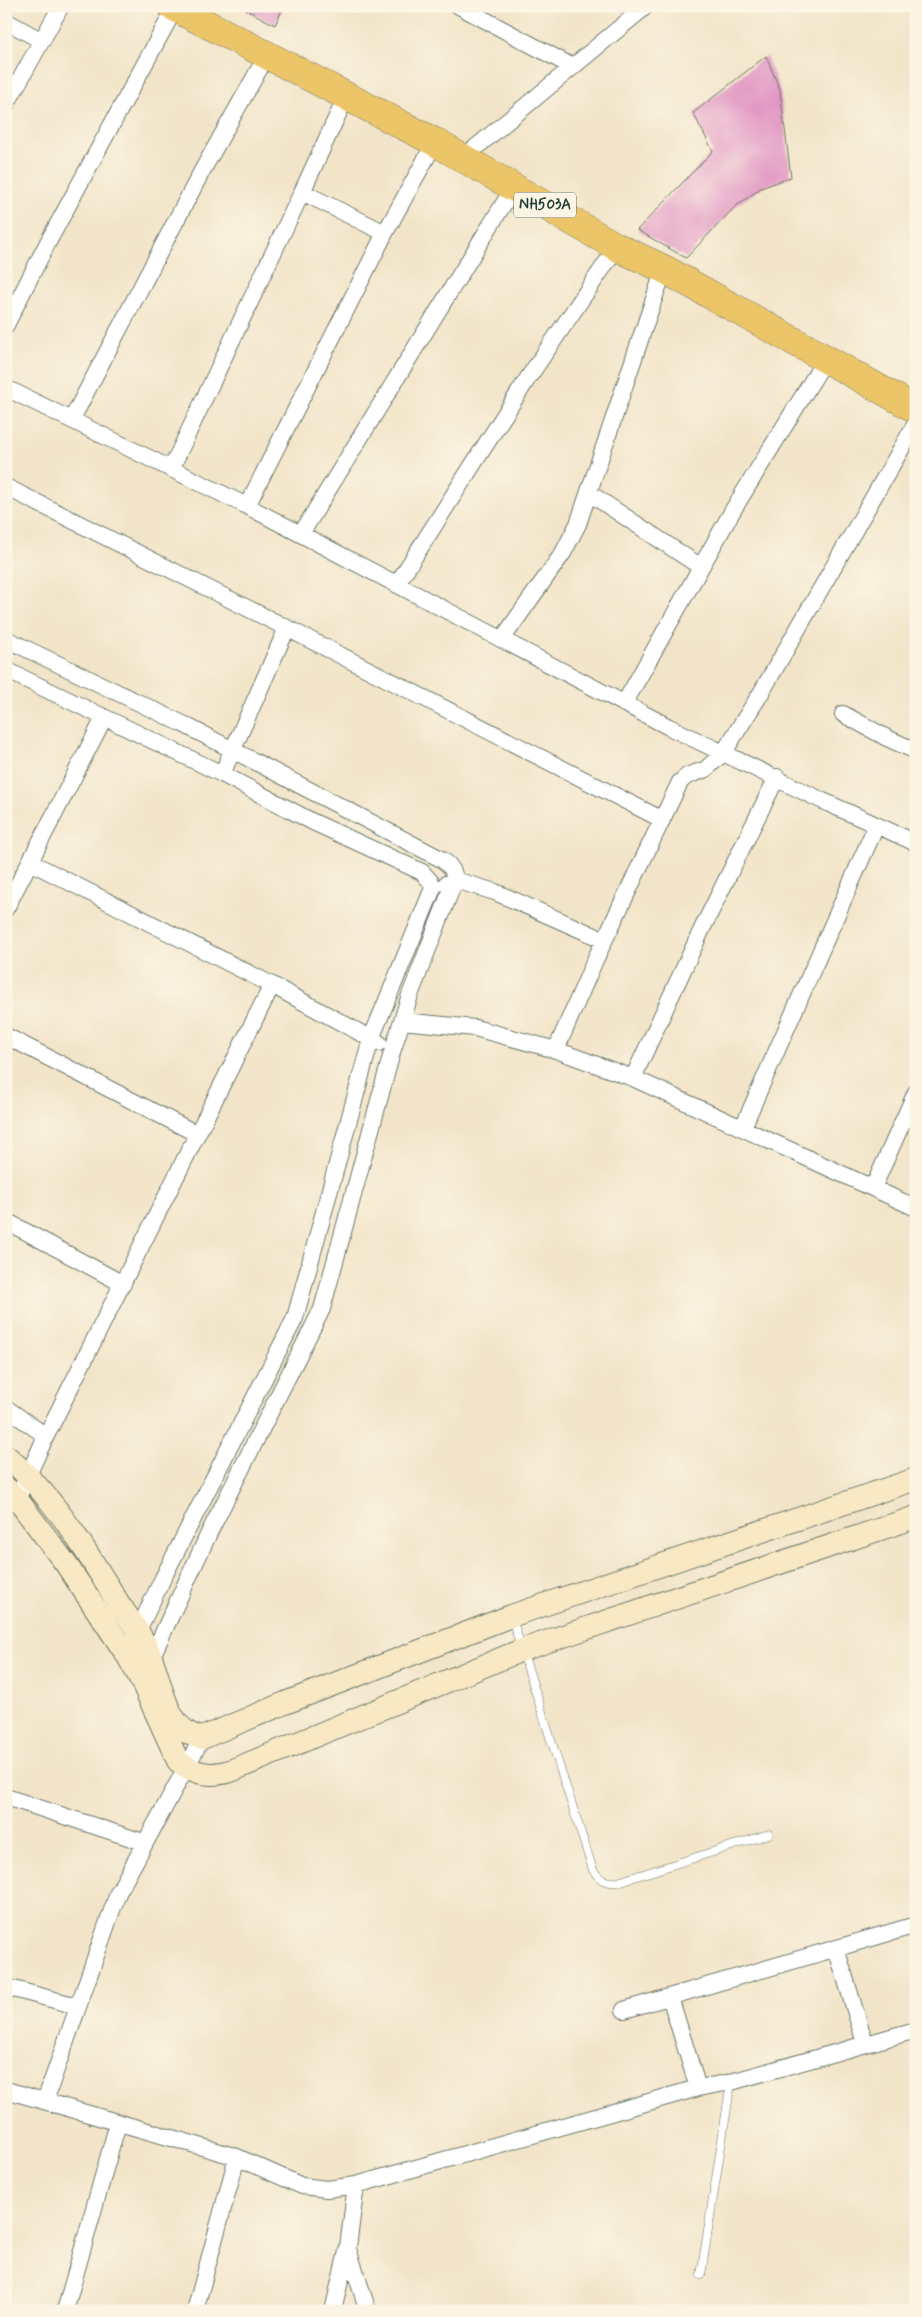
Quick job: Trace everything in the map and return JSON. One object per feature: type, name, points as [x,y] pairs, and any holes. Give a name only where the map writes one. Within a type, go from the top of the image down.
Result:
[{"type":"highway","name":"NH503A","points":[[173,7],[266,57],[435,142],[617,247],[664,269],[916,409]]},
{"type":"street","points":[[6,104],[61,6]]},
{"type":"street","points":[[459,6],[573,67]]},
{"type":"street","points":[[6,325],[51,236],[173,7]]},
{"type":"street","points":[[463,158],[645,7]]},
{"type":"street","points":[[6,21],[42,41]]},
{"type":"street","points":[[72,419],[202,171],[266,57]]},
{"type":"street","points":[[171,469],[346,97]]},
{"type":"street","points":[[247,506],[385,233],[435,142]]},
{"type":"street","points":[[301,534],[514,187]]},
{"type":"street","points":[[302,192],[385,233]]},
{"type":"street","points":[[397,584],[528,378],[617,247]]},
{"type":"street","points":[[503,638],[570,541],[589,493],[664,269]]},
{"type":"street","points":[[624,704],[733,510],[825,360]]},
{"type":"street","points":[[6,388],[247,506],[503,638],[624,704],[876,826],[916,843]]},
{"type":"street","points":[[556,1050],[604,940],[660,819],[680,782],[686,776],[706,769],[724,752],[762,693],[916,423]]},
{"type":"street","points":[[6,487],[660,819]]},
{"type":"street","points":[[589,493],[701,567]]},
{"type":"street","points":[[222,774],[287,628]]},
{"type":"street","points":[[6,639],[233,750],[441,860],[449,865],[454,873],[455,880],[402,1020],[393,1049],[322,1309],[210,1531],[141,1680]]},
{"type":"street","points":[[6,670],[222,774],[314,822],[422,872],[431,882],[432,888],[371,1039],[295,1318],[127,1655]]},
{"type":"street","points":[[843,714],[887,738],[916,750]]},
{"type":"street","points":[[6,908],[104,718]]},
{"type":"street","points":[[633,1078],[702,929],[777,777]]},
{"type":"street","points":[[743,1127],[876,826]]},
{"type":"street","points":[[30,862],[393,1049]]},
{"type":"street","points":[[432,888],[455,880],[514,900],[604,940]]},
{"type":"street","points":[[272,985],[124,1284],[46,1436],[29,1475],[11,1493],[86,1592],[127,1655],[141,1680],[173,1753],[186,1768],[200,1774],[214,1775],[234,1770],[522,1650],[916,1517]]},
{"type":"street","points":[[402,1020],[475,1028],[556,1050],[633,1078],[916,1208]]},
{"type":"street","points":[[6,1036],[197,1134]]},
{"type":"street","points":[[873,1188],[916,1092]]},
{"type":"street","points":[[6,1221],[124,1284]]},
{"type":"street","points":[[6,1408],[46,1436]]},
{"type":"street","points":[[6,1456],[29,1475],[88,1554],[151,1657],[172,1716],[180,1728],[190,1736],[202,1738],[285,1703],[511,1616],[916,1480]]},
{"type":"street","points":[[45,2101],[118,1893],[202,1738]]},
{"type":"street","points":[[6,1797],[144,1842]]},
{"type":"street","points":[[624,2010],[916,1925]]},
{"type":"street","points":[[836,1948],[865,2043]]},
{"type":"street","points":[[6,1987],[77,2006]]},
{"type":"street","points":[[670,1996],[698,2088]]},
{"type":"street","points":[[6,2090],[237,2157],[302,2186],[327,2189],[356,2185],[698,2088],[731,2082],[916,2030]]},
{"type":"street","points":[[65,2311],[118,2123]]},
{"type":"street","points":[[195,2311],[237,2157]]},
{"type":"street","points":[[333,2311],[348,2247],[356,2185]]},
{"type":"street","points":[[348,2247],[368,2311]]},
{"type":"lane","points":[[511,1616],[593,1870],[600,1879],[608,1883],[618,1882],[769,1834]]},
{"type":"lane","points":[[701,2275],[731,2082]]},
{"type":"building","points":[[239,6],[284,6],[275,25]]},
{"type":"building","points":[[766,56],[780,90],[791,177],[761,188],[735,207],[686,258],[637,230],[713,151],[693,113]]}]
